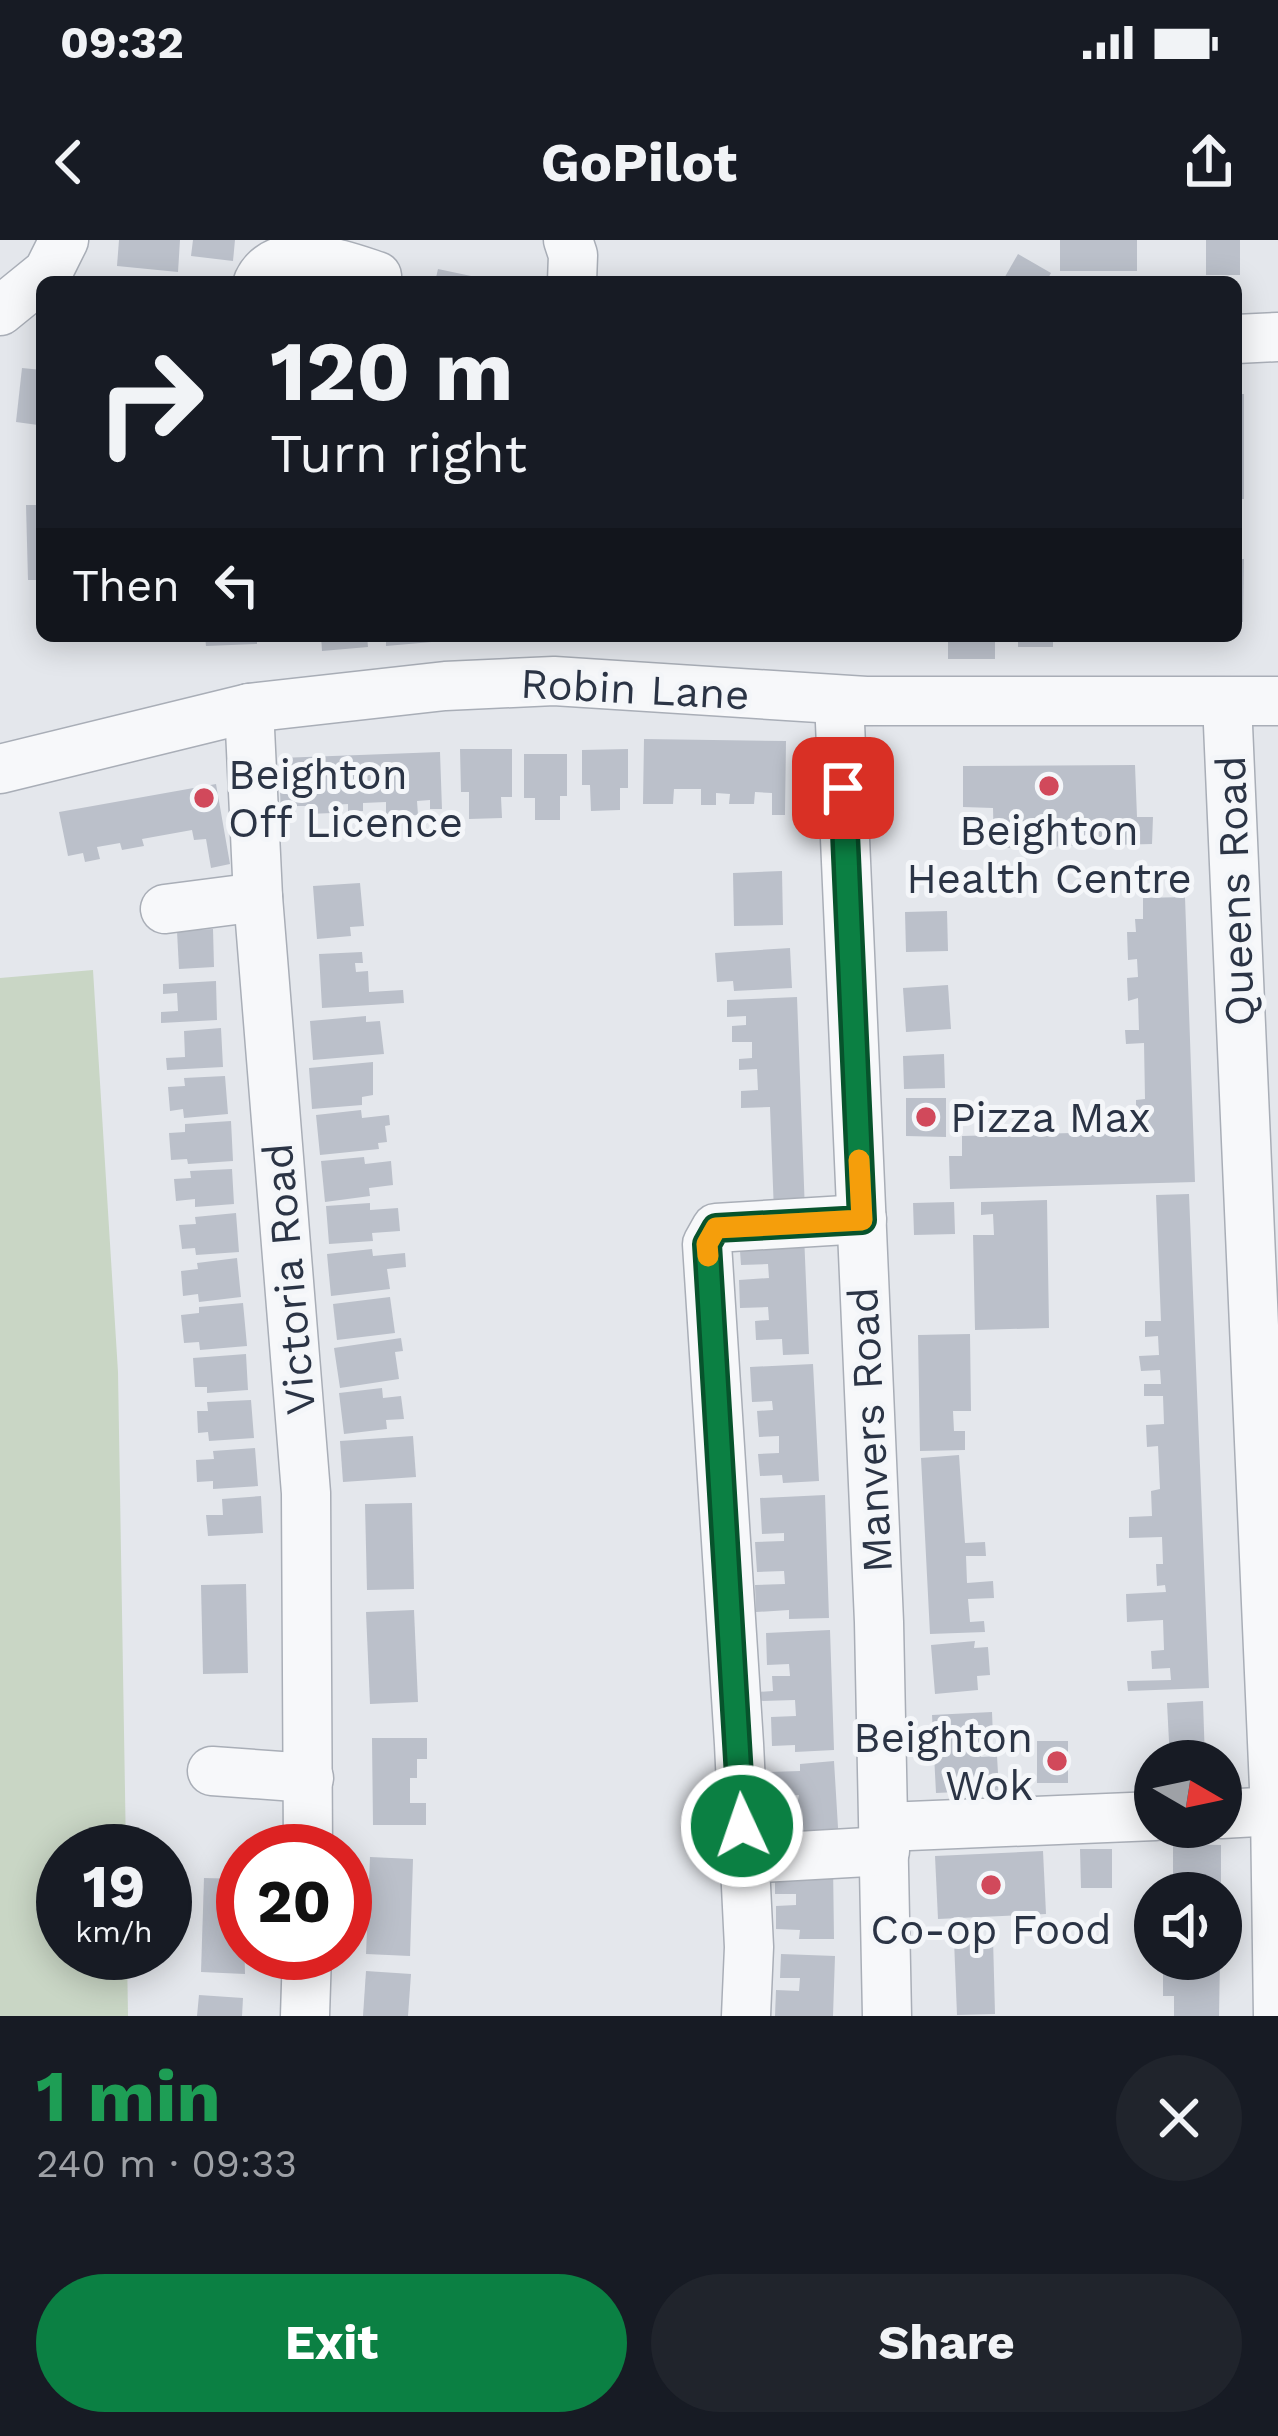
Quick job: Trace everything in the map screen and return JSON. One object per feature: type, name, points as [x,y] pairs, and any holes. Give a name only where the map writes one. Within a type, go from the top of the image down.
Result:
[{"type":"street","points":[[568,240],[572,276]]},
{"type":"street","points":[[260,276],[278,261],[306,258],[377,276]]},
{"type":"street","points":[[0,311],[36,282]]},
{"type":"street","points":[[1242,339],[1278,337]]},
{"type":"street","name":"Robin Lane","points":[[0,769],[249,708],[445,686],[554,659],[839,700],[1278,701]]},
{"type":"street","name":"Manvers Road","points":[[839,700],[885,1839],[887,2016]]},
{"type":"street","name":"Queens Road","points":[[1227,702],[1275,1811],[1278,2016]]},
{"type":"street","name":"Victoria Road","points":[[249,708],[258,897],[306,1493],[308,1824]]},
{"type":"street","points":[[165,909],[258,897]]},
{"type":"street","points":[[746,2016],[744,1859],[707,1244],[716,1228],[862,1220]]},
{"type":"street","points":[[212,1771],[308,1778]]},
{"type":"street","points":[[1242,1813],[1275,1811]]},
{"type":"street","points":[[744,1859],[885,1839],[1134,1818]]},
{"type":"street","points":[[305,2016],[307,1980]]},
{"type":"green space","points":[[93,970],[118,1372],[126,1824],[36,1824],[36,1980],[127,1980],[128,2016],[0,2016],[0,978]]},
{"type":"building","points":[[119,240],[180,240],[178,272],[117,266]]},
{"type":"building","points":[[193,240],[235,240],[233,261],[191,256]]},
{"type":"building","points":[[1060,240],[1137,240],[1137,271],[1060,271]]},
{"type":"building","points":[[1206,240],[1240,240],[1240,275],[1206,275]]},
{"type":"building","points":[[1018,254],[1051,273],[1049,276],[1005,276]]},
{"type":"building","points":[[438,269],[471,276],[436,276]]},
{"type":"building","points":[[22,368],[36,369],[36,425],[16,422]]},
{"type":"building","points":[[1242,394],[1244,394],[1242,499]]},
{"type":"building","points":[[26,505],[36,505],[36,580],[28,580]]},
{"type":"building","points":[[1242,559],[1244,559],[1243,622]]},
{"type":"building","points":[[206,642],[257,642],[257,644],[206,646]]},
{"type":"building","points":[[321,642],[368,642],[368,647],[322,651]]},
{"type":"building","points":[[386,642],[432,642],[386,646]]},
{"type":"building","points":[[948,642],[995,642],[995,659],[948,659]]},
{"type":"building","points":[[1018,642],[1053,642],[1053,647],[1018,647]]},
{"type":"building","points":[[644,739],[786,741],[785,815],[772,815],[772,793],[755,792],[754,804],[729,804],[730,794],[716,793],[716,805],[701,805],[701,789],[674,789],[673,804],[643,804]]},
{"type":"building","points":[[460,749],[512,749],[512,797],[501,797],[502,818],[469,819],[469,792],[461,792]]},
{"type":"building","points":[[628,749],[628,788],[620,788],[620,810],[591,811],[590,785],[582,785],[582,750]]},
{"type":"building","points":[[440,752],[442,809],[430,809],[430,800],[417,801],[418,815],[386,816],[386,802],[363,803],[363,811],[348,811],[348,804],[331,805],[332,813],[308,814],[308,806],[295,806],[296,819],[281,820],[279,758]]},
{"type":"building","points":[[524,754],[567,754],[567,796],[560,796],[560,820],[535,820],[535,798],[524,798]]},
{"type":"building","name":"Beighton Health Centre","points":[[1135,765],[1137,817],[1153,817],[1152,844],[994,848],[993,808],[963,807],[963,766]]},
{"type":"building","points":[[216,784],[230,864],[211,868],[206,839],[194,840],[192,830],[142,839],[144,846],[122,850],[120,843],[97,847],[100,859],[85,862],[83,853],[68,856],[59,812]]},
{"type":"building","points":[[782,871],[783,925],[734,926],[733,873]]},
{"type":"building","points":[[360,883],[364,926],[350,927],[351,936],[317,939],[313,886]]},
{"type":"building","points":[[1185,897],[1195,1182],[950,1189],[949,1156],[962,1156],[962,1136],[1146,1131],[1145,1109],[1136,1109],[1136,1100],[1145,1099],[1144,1043],[1126,1044],[1125,1030],[1139,1030],[1138,998],[1128,1001],[1127,978],[1138,977],[1137,959],[1128,960],[1127,932],[1136,932],[1135,919],[1143,919],[1143,898]]},
{"type":"building","points":[[947,911],[948,951],[906,952],[905,912]]},
{"type":"building","points":[[213,929],[214,967],[179,969],[177,931]]},
{"type":"building","points":[[790,948],[792,988],[734,991],[733,981],[717,982],[715,953]]},
{"type":"building","points":[[362,952],[363,963],[355,963],[356,972],[368,971],[369,992],[403,990],[404,1003],[322,1008],[319,954]]},
{"type":"building","points":[[216,981],[217,1020],[161,1023],[161,1012],[178,1011],[177,993],[163,994],[163,984]]},
{"type":"building","points":[[948,985],[951,1029],[906,1032],[903,988]]},
{"type":"building","points":[[797,997],[805,1212],[774,1213],[770,1107],[741,1108],[741,1091],[758,1090],[757,1069],[739,1070],[739,1059],[752,1058],[752,1042],[732,1042],[732,1026],[746,1025],[746,1016],[727,1017],[727,1000]]},
{"type":"building","points":[[366,1016],[366,1022],[380,1021],[384,1054],[313,1060],[310,1021]]},
{"type":"building","points":[[221,1028],[223,1067],[167,1070],[166,1058],[185,1057],[184,1031]]},
{"type":"building","points":[[944,1054],[945,1088],[904,1089],[903,1056]]},
{"type":"building","points":[[373,1062],[373,1095],[362,1097],[362,1105],[312,1109],[309,1068]]},
{"type":"building","points":[[225,1076],[228,1114],[184,1118],[183,1109],[170,1111],[168,1087],[185,1086],[184,1078]]},
{"type":"building","name":"Pizza Max","points":[[906,1098],[946,1098],[946,1137],[906,1136]]},
{"type":"building","points":[[361,1110],[362,1118],[389,1115],[387,1142],[378,1143],[379,1149],[320,1155],[316,1115]]},
{"type":"building","points":[[231,1121],[233,1161],[188,1164],[187,1159],[171,1160],[169,1133],[185,1132],[185,1124]]},
{"type":"building","points":[[364,1157],[365,1164],[391,1161],[393,1185],[369,1188],[370,1196],[325,1202],[321,1161]]},
{"type":"building","points":[[232,1169],[234,1204],[195,1207],[195,1199],[176,1201],[174,1179],[191,1178],[190,1171]]},
{"type":"building","points":[[1189,1194],[1209,1688],[1128,1691],[1127,1681],[1171,1680],[1170,1668],[1152,1669],[1151,1651],[1164,1650],[1163,1620],[1127,1622],[1126,1594],[1166,1592],[1165,1585],[1157,1586],[1156,1564],[1163,1564],[1162,1537],[1129,1538],[1129,1517],[1152,1516],[1151,1491],[1160,1489],[1158,1446],[1147,1447],[1146,1425],[1164,1424],[1163,1396],[1144,1396],[1144,1384],[1161,1384],[1160,1370],[1141,1371],[1139,1356],[1159,1355],[1158,1336],[1145,1337],[1145,1321],[1161,1321],[1156,1195]]},
{"type":"building","points":[[1047,1200],[1049,1328],[975,1330],[973,1235],[994,1235],[993,1214],[981,1215],[981,1202]]},
{"type":"building","points":[[954,1202],[955,1234],[914,1235],[913,1203]]},
{"type":"building","points":[[370,1203],[370,1210],[398,1208],[400,1231],[372,1233],[373,1241],[329,1244],[326,1206]]},
{"type":"building","points":[[236,1213],[239,1252],[196,1255],[195,1248],[182,1249],[179,1225],[196,1224],[195,1217]]},
{"type":"building","points":[[804,1234],[809,1354],[783,1355],[782,1339],[756,1340],[755,1321],[769,1320],[768,1307],[740,1308],[739,1280],[769,1278],[768,1264],[741,1265],[739,1237]]},
{"type":"building","points":[[372,1249],[373,1256],[405,1253],[406,1267],[387,1269],[390,1289],[331,1296],[327,1254]]},
{"type":"building","points":[[237,1258],[241,1297],[199,1302],[198,1294],[183,1296],[181,1271],[198,1269],[197,1263]]},
{"type":"building","points":[[390,1297],[395,1333],[337,1340],[333,1304]]},
{"type":"building","points":[[243,1303],[247,1346],[200,1350],[199,1342],[184,1343],[181,1315],[199,1313],[199,1307]]},
{"type":"building","points":[[970,1334],[971,1411],[953,1411],[954,1431],[965,1431],[965,1450],[920,1451],[918,1335]]},
{"type":"building","points":[[401,1338],[403,1351],[395,1352],[399,1379],[340,1388],[334,1348]]},
{"type":"building","points":[[246,1354],[248,1390],[207,1393],[207,1387],[195,1387],[193,1358]]},
{"type":"building","points":[[813,1364],[819,1481],[783,1483],[782,1475],[760,1476],[758,1454],[779,1453],[779,1436],[759,1437],[757,1411],[773,1410],[772,1401],[752,1402],[750,1367]]},
{"type":"building","points":[[382,1388],[383,1398],[401,1396],[404,1419],[386,1420],[387,1429],[344,1434],[339,1393]]},
{"type":"building","points":[[251,1400],[254,1438],[209,1441],[208,1432],[198,1433],[197,1411],[208,1411],[207,1402]]},
{"type":"building","points":[[413,1436],[416,1477],[343,1482],[340,1441]]},
{"type":"building","points":[[255,1448],[258,1486],[213,1489],[213,1481],[197,1482],[196,1460],[214,1459],[213,1451]]},
{"type":"building","points":[[959,1455],[965,1543],[985,1542],[986,1556],[966,1556],[967,1583],[993,1581],[994,1598],[968,1599],[970,1622],[984,1621],[985,1632],[930,1634],[921,1458]]},
{"type":"building","points":[[825,1495],[829,1618],[789,1619],[789,1610],[756,1612],[755,1585],[785,1584],[784,1571],[757,1572],[755,1542],[784,1541],[784,1533],[762,1534],[760,1498]]},
{"type":"building","points":[[261,1496],[263,1533],[208,1536],[206,1515],[223,1515],[222,1499]]},
{"type":"building","points":[[412,1503],[414,1589],[367,1590],[365,1504]]},
{"type":"building","points":[[246,1584],[248,1673],[203,1674],[201,1585]]},
{"type":"building","points":[[414,1610],[418,1702],[370,1704],[366,1612]]},
{"type":"building","points":[[830,1630],[834,1750],[795,1752],[795,1745],[772,1746],[771,1717],[796,1716],[795,1700],[758,1701],[758,1692],[773,1691],[772,1676],[790,1676],[789,1664],[767,1665],[766,1633]]},
{"type":"building","points":[[975,1641],[974,1648],[988,1647],[990,1675],[977,1676],[978,1690],[935,1694],[931,1645]]},
{"type":"building","points":[[1203,1701],[1204,1740],[1169,1740],[1167,1703]]},
{"type":"building","points":[[992,1712],[993,1737],[980,1737],[981,1757],[997,1756],[999,1790],[936,1793],[932,1715]]},
{"type":"building","points":[[372,1738],[427,1738],[427,1759],[417,1759],[417,1778],[410,1778],[410,1803],[426,1803],[426,1825],[373,1825]]},
{"type":"building","points":[[1037,1741],[1068,1741],[1068,1783],[1037,1783]]},
{"type":"building","points":[[834,1761],[839,1844],[771,1836],[769,1807],[797,1805],[799,1795],[771,1797],[769,1772],[800,1771],[800,1764]]},
{"type":"building","points":[[1173,1848],[1221,1848],[1221,1872],[1173,1872]]},
{"type":"building","points":[[1080,1849],[1112,1849],[1112,1888],[1081,1888]]},
{"type":"building","name":"Co-op Food","points":[[1043,1851],[1046,1914],[938,1919],[935,1856]]},
{"type":"building","points":[[372,1857],[413,1859],[410,1956],[372,1954]]},
{"type":"building","points":[[833,1863],[834,1939],[799,1939],[800,1930],[776,1929],[776,1906],[796,1905],[796,1894],[775,1894],[775,1864]]},
{"type":"building","points":[[204,1878],[216,1878],[216,1973],[201,1972]]},
{"type":"building","points":[[993,1938],[995,2014],[957,2015],[954,1940]]},
{"type":"building","points":[[781,1954],[835,1956],[833,2016],[775,2016],[776,1990],[799,1991],[800,1978],[780,1978]]},
{"type":"building","points":[[372,1971],[411,1974],[408,2016],[363,2016],[365,1980],[372,1980]]},
{"type":"building","points":[[1163,1980],[1220,1980],[1219,2016],[1174,2016],[1174,1996],[1163,1996]]},
{"type":"building","points":[[199,1995],[243,1998],[242,2016],[197,2016]]},
{"type":"slow traffic","points":[[708,1256],[707,1244],[716,1228],[862,1220],[859,1160]]},
{"type":"place","name":"Beighton Health Centre","points":[[1049,786]]},
{"type":"place","name":"Beighton Off Licence","points":[[204,798]]},
{"type":"place","name":"Pizza Max","points":[[926,1117]]},
{"type":"place","name":"Beighton Wok","points":[[1057,1761]]},
{"type":"place","name":"Co-op Food","points":[[991,1885]]},
{"type":"route","points":[[742,1826],[707,1244],[716,1228],[862,1220],[843,788]]}]
